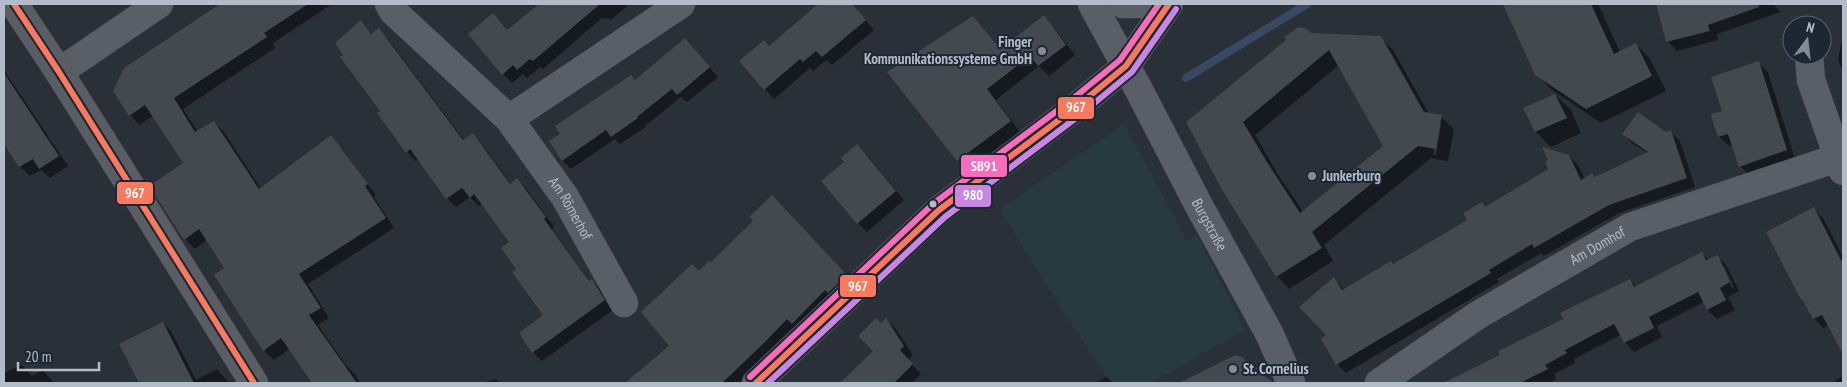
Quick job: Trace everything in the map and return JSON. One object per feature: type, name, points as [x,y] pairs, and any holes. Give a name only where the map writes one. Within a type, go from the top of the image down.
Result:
[{"type":"street","points":[[14,4],[59,72],[254,383]]},
{"type":"street","points":[[59,72],[159,4]]},
{"type":"street","name":"Am Römerhof","points":[[389,4],[393,10],[509,119],[565,197],[624,303]]},
{"type":"street","points":[[509,119],[681,4]]},
{"type":"street","name":"Burgstraße","points":[[1092,4],[1198,204],[1265,325],[1291,383]]},
{"type":"street","points":[[1123,4],[1159,4]]},
{"type":"street","points":[[756,383],[939,210],[1075,108],[1126,66],[1169,4]]},
{"type":"street","name":"Am Domhof","points":[[1378,383],[1478,315],[1630,227],[1840,164],[1811,80],[1810,65]]},
{"type":"green space","points":[[1124,124],[1187,241],[1197,235],[1245,330],[1150,383],[1111,383],[1042,278],[1000,209]]},
{"type":"building","points":[[220,4],[308,4],[264,33],[267,37],[174,98],[195,132],[214,121],[259,189],[331,135],[368,184],[365,186],[386,218],[299,274],[321,308],[309,315],[357,383],[312,383],[281,338],[263,351],[214,275],[224,268],[199,229],[184,240],[149,186],[183,163],[145,105],[129,116],[113,91],[124,68]]},
{"type":"building","points":[[539,4],[600,4],[533,61],[530,59],[517,70],[513,65],[502,75],[468,34],[493,13],[507,30]]},
{"type":"building","points":[[818,4],[852,4],[866,20],[822,57],[816,51],[803,62],[800,59],[764,90],[739,61],[764,40],[769,46]]},
{"type":"building","points":[[1503,4],[1591,4],[1614,54],[1636,43],[1652,76],[1586,109],[1535,75]]},
{"type":"building","points":[[1656,4],[1759,4],[1759,7],[1708,25],[1710,31],[1666,42]]},
{"type":"building","points":[[1044,15],[1066,45],[1038,66],[1030,56],[987,89],[1011,121],[957,161],[887,72],[973,16],[1000,49]]},
{"type":"building","points":[[361,20],[371,34],[379,28],[463,140],[473,133],[510,184],[517,178],[546,217],[544,219],[589,281],[592,279],[605,300],[532,353],[519,333],[543,315],[512,272],[516,269],[501,248],[509,242],[474,194],[470,198],[462,188],[446,199],[410,149],[406,153],[377,113],[380,111],[340,57],[343,55],[335,43]]},
{"type":"building","points":[[1298,27],[1307,29],[1311,33],[1381,36],[1424,112],[1442,115],[1436,149],[1418,146],[1312,232],[1322,248],[1276,277],[1221,188],[1186,122],[1286,40],[1284,37]],"holes":[[[1329,50],[1383,146],[1300,213],[1243,122]]]},
{"type":"building","points":[[685,38],[710,67],[677,95],[672,89],[638,118],[611,137],[606,130],[562,161],[549,141],[560,134],[555,126],[631,75],[635,80]]},
{"type":"building","points":[[1759,61],[1787,150],[1739,167],[1728,134],[1718,137],[1714,126],[1711,114],[1722,111],[1711,77]]},
{"type":"building","points":[[4,73],[59,156],[39,169],[33,159],[19,167],[4,144]]},
{"type":"building","points":[[1555,94],[1567,118],[1535,132],[1523,108]]},
{"type":"building","points":[[1638,112],[1666,132],[1671,130],[1687,178],[1609,205],[1534,248],[1532,244],[1489,270],[1491,273],[1336,365],[1321,339],[1326,335],[1299,307],[1334,277],[1342,290],[1391,261],[1393,264],[1467,220],[1463,213],[1482,202],[1485,207],[1548,169],[1545,162],[1548,160],[1542,147],[1569,155],[1581,180],[1592,173],[1595,177],[1648,152],[1622,134]]},
{"type":"building","points":[[857,144],[896,191],[857,224],[821,181],[844,162],[841,158]]},
{"type":"building","points":[[772,195],[847,275],[828,293],[825,290],[792,324],[787,319],[722,383],[625,383],[669,346],[641,312],[692,264],[699,271],[709,261],[711,262],[753,221],[749,217]]},
{"type":"building","points":[[1814,207],[1843,264],[1843,354],[1822,315],[1813,319],[1801,300],[1766,232]]},
{"type":"building","points":[[1702,252],[1706,260],[1718,255],[1730,282],[1720,288],[1726,300],[1707,310],[1698,292],[1649,317],[1654,328],[1624,343],[1614,324],[1565,350],[1567,353],[1545,365],[1548,369],[1520,383],[1443,383],[1500,355],[1498,351],[1563,319],[1560,313],[1630,279],[1634,287]]},
{"type":"building","points":[[876,318],[881,323],[886,318],[904,346],[900,350],[913,364],[894,383],[840,383],[873,351],[858,336]]},
{"type":"building","points":[[163,322],[194,383],[139,383],[119,344]]},
{"type":"building","name":"St. Cornelius","points":[[1235,355],[1242,357],[1274,383],[1179,383]]},
{"type":"waterway","points":[[1186,78],[1307,4]]},
{"type":"transit line","name":"967","points":[[14,4],[59,72],[254,383]]},
{"type":"transit line","name":"SB91","points":[[750,377],[933,204],[1070,101],[1120,60],[1159,4]]},
{"type":"transit line","name":"967","points":[[756,383],[939,210],[1075,108],[1126,66],[1169,4]]},
{"type":"transit line","name":"980","points":[[768,383],[945,217],[1080,115],[1132,72],[1176,9]]},
{"type":"place","name":"Finger Kommunikationssysteme GmbH","points":[[1042,51]]},
{"type":"place","name":"Junkerburg","points":[[1312,176]]},
{"type":"place","name":"St. Cornelius","points":[[1233,369]]}]
